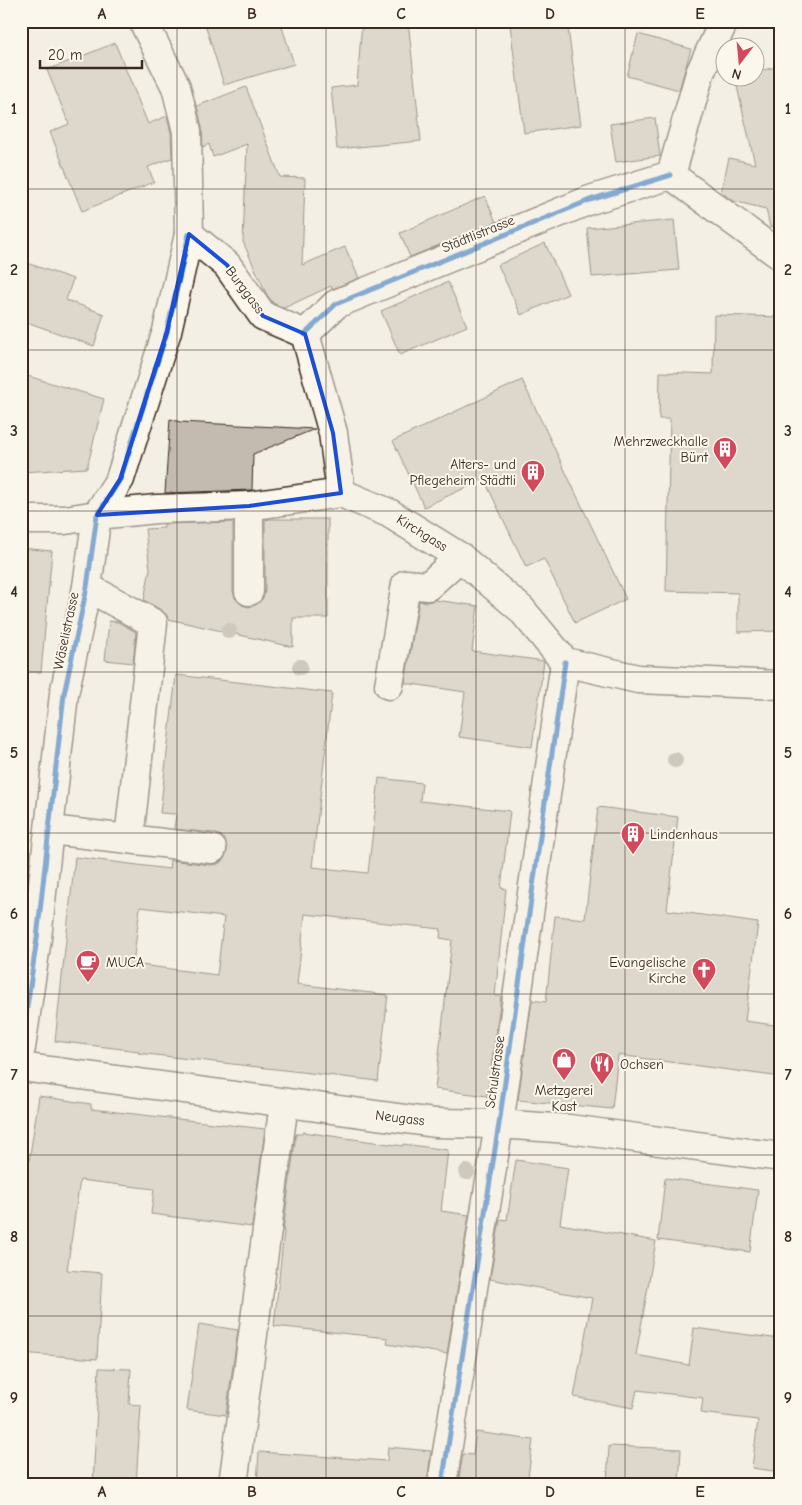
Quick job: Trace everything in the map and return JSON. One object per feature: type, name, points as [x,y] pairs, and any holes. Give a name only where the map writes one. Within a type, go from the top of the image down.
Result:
[{"type":"street","points":[[143,21],[176,87],[187,131],[189,234]]},
{"type":"street","points":[[724,21],[700,73],[672,176],[781,256]]},
{"type":"street","name":"Städtlistrasse","points":[[305,334],[336,304],[590,200],[672,176]]},
{"type":"street","name":"Burggass","points":[[189,234],[227,265],[262,316],[305,334]]},
{"type":"street","name":"Wäselistrasse","points":[[21,1048],[29,937],[50,830],[64,694],[87,587],[97,515],[120,479],[167,331],[189,234]]},
{"type":"street","points":[[21,520],[65,520],[156,509],[248,506],[340,493],[334,433],[305,334]]},
{"type":"street","name":"Kirchgass","points":[[340,493],[389,513],[460,557],[520,609],[565,662]]},
{"type":"street","points":[[248,506],[249,591]]},
{"type":"street","points":[[389,685],[406,584],[428,586],[460,557]]},
{"type":"street","points":[[87,587],[153,623],[129,839]]},
{"type":"street","points":[[565,662],[638,679],[781,685]]},
{"type":"street","name":"Schulstrasse","points":[[442,1484],[499,1124],[565,662]]},
{"type":"street","points":[[50,830],[212,849]]},
{"type":"street","name":"Neugass","points":[[21,1066],[435,1123],[499,1124],[569,1129],[781,1157]]},
{"type":"street","points":[[233,1484],[284,1103]]},
{"type":"highlighted area","points":[[189,234],[227,265],[263,316],[305,334],[333,433],[341,493],[249,506],[97,515],[120,479],[167,331]]},
{"type":"building","points":[[204,21],[280,21],[294,64],[224,85]]},
{"type":"building","points":[[362,21],[408,21],[421,141],[337,149],[331,88],[357,85]]},
{"type":"building","points":[[542,21],[567,21],[581,125],[524,133],[510,25]]},
{"type":"building","points":[[638,34],[691,49],[679,90],[627,76]]},
{"type":"building","points":[[115,43],[148,124],[167,116],[171,133],[172,158],[148,167],[154,182],[82,211],[50,132],[69,124],[47,70]]},
{"type":"building","points":[[781,66],[781,226],[770,227],[766,209],[733,201],[721,192],[729,158],[755,164],[737,88],[764,88],[764,70]]},
{"type":"building","points":[[246,87],[280,177],[305,178],[302,265],[345,247],[359,278],[332,289],[331,286],[284,308],[273,303],[267,295],[243,242],[247,144],[213,157],[209,144],[203,147],[202,127],[197,106]]},
{"type":"building","points":[[655,118],[660,156],[616,162],[610,124]]},
{"type":"building","points":[[485,196],[496,222],[410,257],[400,233]]},
{"type":"building","points":[[674,220],[679,270],[592,277],[587,228]]},
{"type":"building","points":[[545,243],[568,294],[521,315],[498,265]]},
{"type":"building","points":[[21,261],[73,279],[66,300],[104,314],[94,346],[21,320]]},
{"type":"building","points":[[448,282],[467,326],[400,355],[381,311]]},
{"type":"building","name":"Mehrzweckhalle Bünt","points":[[714,315],[781,317],[781,631],[738,632],[738,593],[666,591],[670,419],[659,419],[660,372],[713,374]]},
{"type":"building","points":[[21,374],[104,399],[87,468],[21,472]]},
{"type":"building","name":"Alters- und Pflegeheim Städtli","points":[[522,380],[626,599],[575,623],[544,559],[526,567],[484,479],[424,507],[393,441]]},
{"type":"building","points":[[170,419],[180,422],[315,429],[253,454],[252,490],[165,493]]},
{"type":"building","points":[[328,519],[328,618],[293,618],[293,647],[168,619],[167,615],[161,610],[144,600],[150,569],[145,529],[164,528],[164,524],[233,522],[233,591],[235,598],[242,605],[249,607],[257,604],[263,598],[265,591],[265,520]]},
{"type":"building","points":[[21,548],[52,551],[41,672],[21,672]]},
{"type":"building","points":[[435,600],[478,606],[472,651],[544,661],[532,747],[459,737],[465,692],[405,683],[419,601]]},
{"type":"building","points":[[109,621],[118,622],[136,632],[133,663],[105,660]]},
{"type":"building","points":[[176,675],[332,693],[312,867],[368,873],[379,778],[422,783],[420,801],[510,811],[501,888],[506,889],[495,996],[501,996],[487,1096],[435,1089],[452,940],[440,938],[441,929],[305,914],[297,984],[388,995],[378,1081],[138,1053],[139,1051],[55,1041],[75,857],[169,869],[170,860],[210,865],[218,864],[224,859],[227,851],[226,842],[221,836],[214,833],[174,829],[176,814],[160,813]],"holes":[[[140,907],[224,917],[217,975],[133,964]]]},
{"type":"building","points":[[598,807],[678,817],[667,910],[758,923],[745,1021],[781,1026],[781,1077],[618,1055],[612,1109],[518,1100],[532,1000],[546,1002],[555,916],[585,919]]},
{"type":"building","points":[[39,1096],[91,1104],[91,1109],[265,1129],[252,1227],[151,1214],[154,1189],[80,1180],[67,1270],[102,1273],[97,1359],[21,1353],[21,1214]]},
{"type":"building","points":[[303,1132],[403,1146],[403,1144],[448,1150],[441,1211],[469,1215],[447,1354],[387,1344],[388,1338],[274,1326],[283,1231],[296,1134],[302,1134]]},
{"type":"building","points":[[516,1160],[568,1168],[560,1224],[656,1241],[636,1355],[689,1365],[694,1328],[781,1339],[778,1377],[781,1377],[781,1472],[752,1468],[758,1420],[701,1413],[703,1398],[637,1390],[633,1408],[574,1397],[592,1298],[490,1279],[500,1219],[507,1220]]},
{"type":"building","points":[[665,1178],[758,1190],[750,1252],[658,1240]]},
{"type":"building","points":[[199,1324],[238,1330],[226,1415],[187,1410]]},
{"type":"building","points":[[99,1368],[131,1369],[129,1404],[141,1405],[136,1484],[93,1484]]},
{"type":"building","points":[[476,1432],[533,1440],[527,1484],[458,1484],[463,1454],[473,1455]]},
{"type":"building","points":[[609,1446],[681,1449],[679,1484],[607,1484]]},
{"type":"building","points":[[388,1447],[431,1451],[427,1484],[257,1484],[259,1452],[387,1461]]},
{"type":"cycle path","points":[[305,334],[336,304],[590,200],[671,175]]},
{"type":"cycle path","points":[[21,1048],[37,938],[64,694],[87,587],[97,515],[120,479],[167,331],[189,234]]},
{"type":"cycle path","points":[[442,1484],[499,1124],[565,662]]},
{"type":"place","name":"Mehrzweckhalle Bünt","points":[[725,470]]},
{"type":"place","name":"Alters- und Pflegeheim Städtli","points":[[533,493]]},
{"type":"place","name":"Lindenhaus","points":[[633,855]]},
{"type":"place","name":"MUCA","points":[[88,983]]},
{"type":"place","name":"Evangelische Kirche","points":[[704,991]]},
{"type":"place","name":"Metzgerei Kast","points":[[564,1081]]},
{"type":"place","name":"Ochsen","points":[[602,1085]]}]
